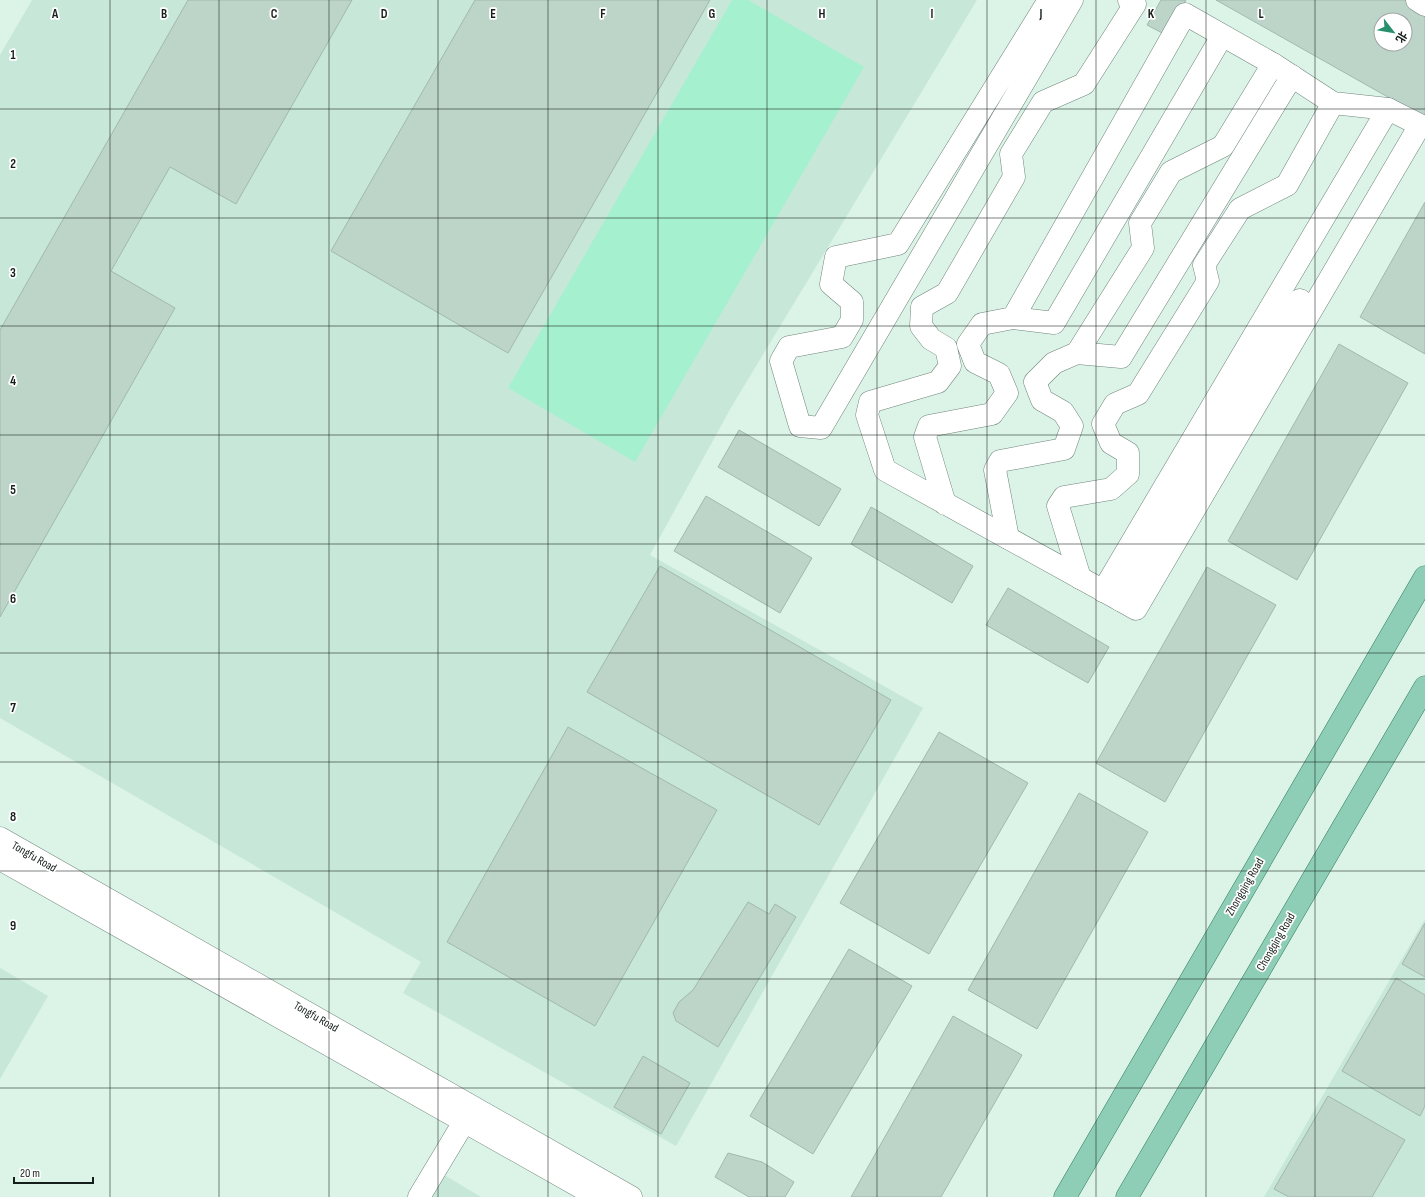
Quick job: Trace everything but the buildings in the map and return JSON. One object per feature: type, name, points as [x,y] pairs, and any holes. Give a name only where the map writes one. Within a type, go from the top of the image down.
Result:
[{"type":"main road","name":"Zhongqing Road","points":[[1065,1197],[1425,577]]},
{"type":"main road","name":"Chongqing Road","points":[[1127,1197],[1425,687]]},
{"type":"street","points":[[1049,0],[898,244],[836,257],[831,284],[852,302],[852,320],[842,337],[789,347],[781,361],[800,426],[821,428],[1072,0]]},
{"type":"street","points":[[1013,318],[1186,14],[1273,64],[1333,103],[1388,109],[1420,125],[1136,609],[885,470],[867,415],[870,402],[938,382],[950,366],[946,348],[931,339],[921,326],[922,307],[947,293],[1014,177],[1011,154],[1043,102],[1084,84],[1135,4],[1129,0]]},
{"type":"street","points":[[1417,0],[1425,5]]},
{"type":"street","points":[[946,504],[925,437],[929,426],[992,414],[1007,393],[999,374],[975,362],[968,344],[982,324],[1013,318],[1054,323],[1222,36]]},
{"type":"street","points":[[1077,353],[1143,248],[1140,223],[1171,172],[1223,146],[1273,64]]},
{"type":"street","points":[[1008,538],[995,470],[1000,461],[1064,449],[1072,426],[1063,412],[1042,400],[1035,382],[1054,363],[1077,353],[1121,357],[1292,76]]},
{"type":"street","points":[[1080,578],[1058,506],[1064,497],[1112,489],[1128,474],[1128,453],[1111,443],[1103,424],[1115,404],[1138,394],[1208,281],[1204,265],[1240,209],[1286,186],[1333,103]]},
{"type":"street","points":[[1111,595],[1388,109]]},
{"type":"street","name":"Tongfu Road","points":[[0,838],[631,1197]]},
{"type":"street","name":"Tongfu Road","points":[[0,859],[598,1197]]},
{"type":"street","points":[[419,1197],[464,1122]]},
{"type":"shaded area","points":[[32,0],[977,0],[732,406],[650,555],[923,708],[676,1146],[403,993],[421,962],[0,718],[0,55]]},
{"type":"shaded area","points":[[1425,919],[1425,1197],[1264,1197]]},
{"type":"shaded area","points":[[0,968],[48,996],[0,1079]]},
{"type":"shaded area","points":[[441,1173],[481,1197],[427,1197]]},
{"type":"green space","points":[[732,0],[748,0],[864,67],[635,462],[508,388]]}]
